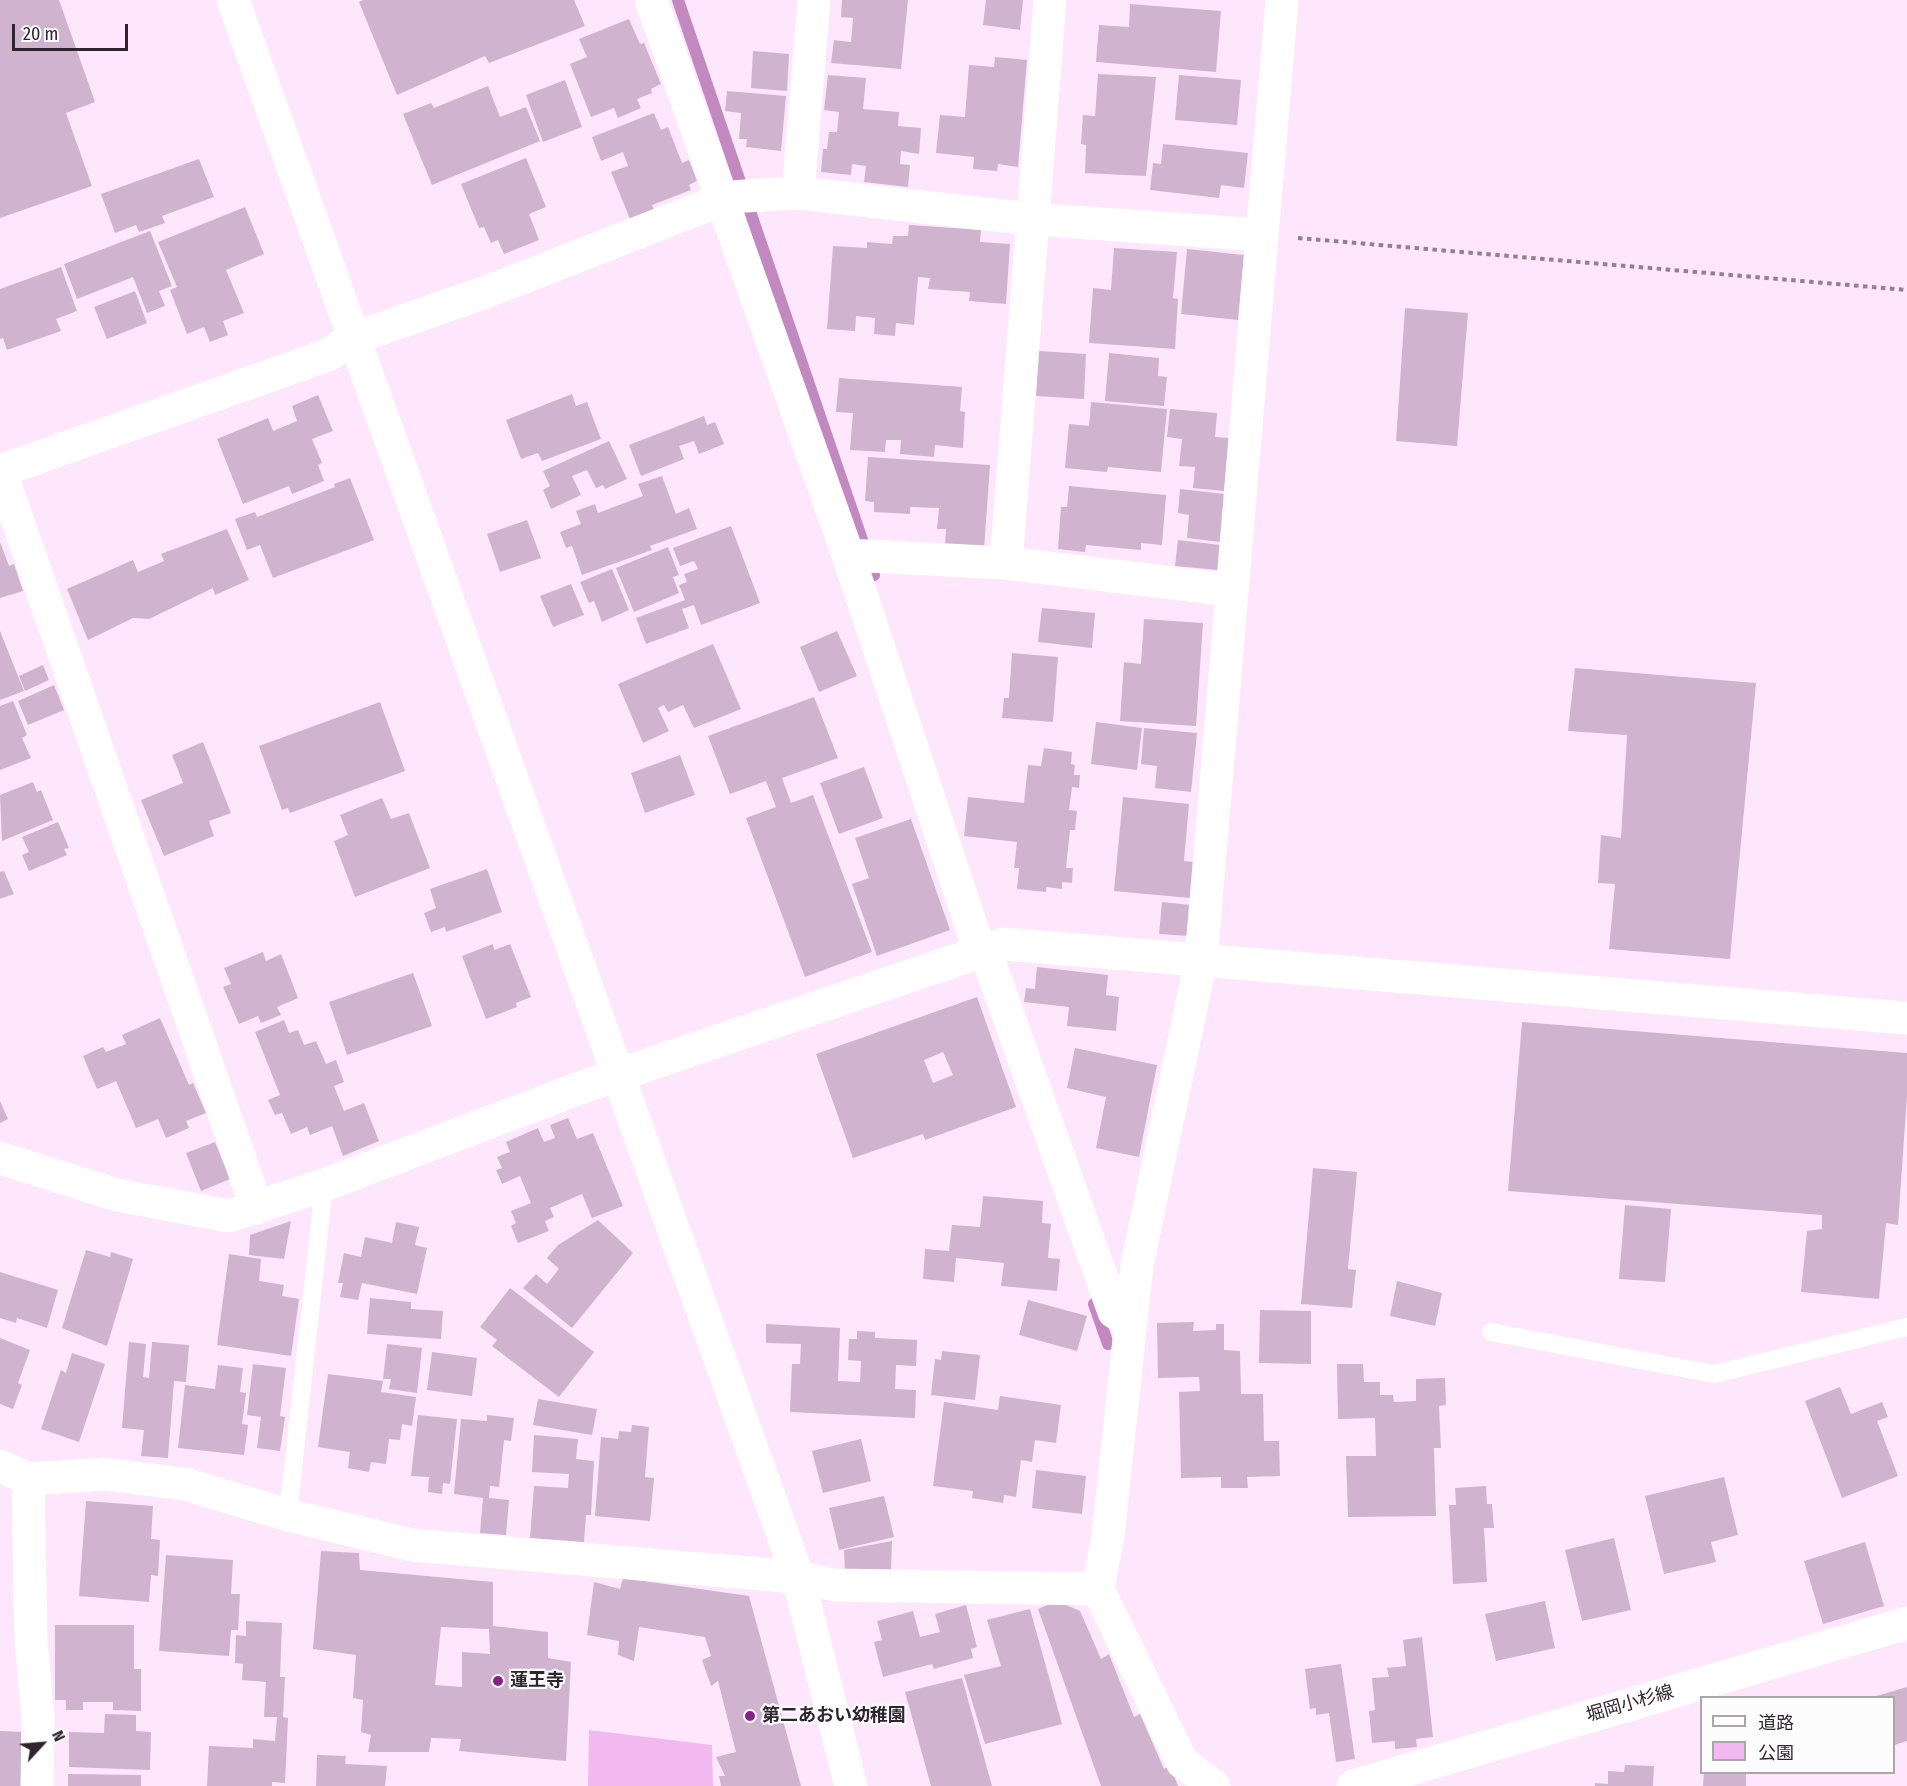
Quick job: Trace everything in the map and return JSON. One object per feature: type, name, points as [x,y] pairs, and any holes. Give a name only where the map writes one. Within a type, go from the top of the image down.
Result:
[{"type":"street","points":[[233,0],[352,339],[798,1577],[851,1786]]},
{"type":"street","points":[[651,0],[848,555],[982,951],[1114,1312],[1131,1323]]},
{"type":"street","points":[[798,193],[814,0]]},
{"type":"street","points":[[1006,563],[1031,219],[1050,0]]},
{"type":"street","points":[[1214,1786],[1182,1762],[1098,1589],[1108,1535],[1137,1265],[1201,960],[1282,0]]},
{"type":"street","points":[[257,1208],[0,471],[328,355],[352,339],[505,285],[729,197],[798,193],[1031,219],[1261,235]]},
{"type":"street","points":[[848,555],[1006,563],[1231,590]]},
{"type":"street","points":[[0,1158],[117,1195],[229,1216],[324,1185],[618,1075],[1004,944],[1907,1018]]},
{"type":"street","points":[[37,1786],[38,1717],[14,1472],[105,1474],[185,1484],[288,1515],[411,1545],[798,1577],[834,1585],[1098,1589]]},
{"type":"street","name":"堀岡小杉線","points":[[1353,1786],[1907,1623]]},
{"type":"lane","points":[[288,1515],[324,1185]]},
{"type":"lane","points":[[1491,1332],[1714,1374],[1907,1327]]},
{"type":"path","points":[[1261,235],[1907,290]]},
{"type":"green space","points":[[589,1730],[712,1745],[713,1786],[588,1786]]},
{"type":"building","points":[[0,0],[59,0],[95,102],[66,113],[92,186],[0,218]]},
{"type":"building","points":[[363,0],[574,0],[585,26],[489,63],[485,56],[397,95],[359,2]]},
{"type":"building","points":[[842,0],[908,0],[901,69],[831,63],[834,40],[851,42],[853,18],[841,17]]},
{"type":"building","points":[[986,0],[1023,0],[1020,30],[983,25]]},
{"type":"building","points":[[1130,4],[1221,11],[1216,72],[1096,62],[1099,25],[1129,27]]},
{"type":"building","points":[[629,19],[640,44],[644,43],[661,84],[651,89],[652,93],[637,99],[641,108],[618,118],[614,108],[591,117],[570,64],[587,57],[579,39]]},
{"type":"building","points":[[753,51],[789,54],[787,91],[751,88]]},
{"type":"building","points":[[995,57],[1027,60],[1018,167],[998,164],[997,171],[973,169],[974,157],[936,153],[940,115],[965,117],[969,65],[994,67]]},
{"type":"building","points":[[1098,74],[1156,77],[1146,176],[1085,173],[1086,145],[1081,144],[1083,115],[1095,116]]},
{"type":"building","points":[[828,75],[866,78],[863,109],[899,112],[898,126],[921,128],[919,154],[901,151],[900,164],[910,165],[908,187],[864,182],[866,166],[852,164],[851,175],[821,172],[823,149],[827,149],[829,132],[837,132],[839,112],[824,110]]},
{"type":"building","points":[[1179,75],[1241,80],[1237,125],[1175,120]]},
{"type":"building","points":[[565,80],[582,127],[543,142],[526,95]]},
{"type":"building","points":[[488,86],[500,117],[526,107],[540,141],[432,185],[403,114],[431,103],[434,108]]},
{"type":"building","points":[[727,91],[786,96],[781,151],[746,147],[747,139],[739,139],[741,113],[725,111]]},
{"type":"building","points":[[654,113],[661,130],[668,127],[682,163],[689,160],[697,181],[689,185],[691,190],[652,205],[654,210],[630,219],[611,172],[628,166],[623,152],[601,161],[592,137]]},
{"type":"building","points":[[1163,144],[1248,153],[1244,188],[1221,185],[1219,198],[1150,190],[1153,163],[1161,164]]},
{"type":"building","points":[[526,158],[546,207],[529,214],[539,240],[504,254],[498,240],[491,243],[484,227],[479,228],[461,184]]},
{"type":"building","points":[[199,159],[214,197],[162,216],[165,223],[139,232],[136,225],[115,233],[101,194]]},
{"type":"building","points":[[245,207],[264,254],[226,270],[244,313],[223,321],[228,335],[210,342],[204,327],[187,334],[170,290],[177,287],[158,242]]},
{"type":"building","points":[[909,225],[981,230],[980,242],[1010,244],[1006,304],[969,301],[970,292],[928,289],[930,278],[918,277],[914,325],[896,323],[895,336],[874,334],[875,318],[856,316],[855,331],[827,329],[833,246],[867,248],[867,242],[892,244],[893,236],[908,236]]},
{"type":"building","points":[[150,231],[172,286],[159,291],[165,306],[147,313],[133,277],[77,299],[64,264]]},
{"type":"building","points":[[1114,248],[1177,252],[1173,298],[1178,299],[1175,349],[1089,343],[1093,288],[1111,290]]},
{"type":"building","points":[[1187,249],[1244,255],[1238,320],[1181,314]]},
{"type":"building","points":[[61,267],[77,311],[56,319],[61,331],[7,350],[3,338],[0,339],[0,289]]},
{"type":"building","points":[[135,291],[147,323],[107,339],[94,307]]},
{"type":"building","points":[[1405,308],[1468,313],[1457,446],[1396,441]]},
{"type":"building","points":[[1039,351],[1086,354],[1084,399],[1036,396]]},
{"type":"building","points":[[1109,353],[1159,358],[1158,376],[1167,377],[1164,406],[1105,401]]},
{"type":"building","points":[[839,378],[962,387],[960,411],[965,412],[963,448],[935,445],[934,457],[900,454],[901,440],[886,440],[885,452],[850,450],[853,413],[836,412]]},
{"type":"building","points":[[572,394],[576,406],[587,402],[601,439],[542,461],[538,453],[521,459],[506,420]]},
{"type":"building","points":[[318,395],[333,431],[312,439],[322,463],[318,465],[324,481],[292,494],[289,486],[243,504],[217,439],[268,418],[273,431],[297,421],[292,406]]},
{"type":"building","points":[[1091,402],[1167,409],[1161,472],[1108,467],[1107,472],[1065,468],[1069,424],[1089,426]]},
{"type":"building","points":[[1170,409],[1217,413],[1215,437],[1229,438],[1224,491],[1193,488],[1195,467],[1179,466],[1182,439],[1167,437]]},
{"type":"building","points":[[704,416],[707,425],[715,422],[724,444],[699,454],[694,441],[679,446],[684,459],[641,476],[629,445]]},
{"type":"building","points":[[609,441],[627,479],[605,489],[603,485],[596,488],[587,470],[572,476],[581,495],[551,509],[543,490],[550,486],[543,471]]},
{"type":"building","points":[[868,457],[990,465],[984,549],[945,546],[946,529],[937,529],[939,508],[910,507],[910,514],[874,512],[874,502],[865,501]]},
{"type":"building","points":[[662,476],[676,514],[689,508],[697,529],[650,546],[652,550],[582,575],[572,546],[566,548],[560,532],[581,524],[576,511],[595,504],[598,513],[643,496],[638,484]]},
{"type":"building","points":[[350,478],[374,540],[273,578],[260,545],[247,550],[235,519],[255,512],[257,517],[335,487],[334,484]]},
{"type":"building","points":[[1069,486],[1166,495],[1162,545],[1141,543],[1141,550],[1086,545],[1085,552],[1058,549],[1061,507],[1067,507]]},
{"type":"building","points":[[1180,489],[1225,494],[1220,542],[1187,538],[1189,515],[1178,513]]},
{"type":"building","points":[[527,520],[541,558],[500,572],[487,534]]},
{"type":"building","points":[[731,526],[760,603],[701,625],[694,605],[682,609],[689,628],[646,644],[636,618],[685,600],[679,585],[687,582],[684,574],[698,569],[694,561],[680,566],[673,548]]},
{"type":"building","points":[[227,529],[249,580],[215,595],[213,588],[149,619],[133,618],[88,640],[67,589],[133,560],[138,572],[164,561],[161,554]]},
{"type":"building","points":[[1178,540],[1220,545],[1218,570],[1175,566]]},
{"type":"building","points":[[0,542],[9,566],[14,564],[23,591],[0,598]]},
{"type":"building","points":[[668,547],[679,575],[673,577],[679,593],[634,612],[616,568]]},
{"type":"building","points":[[612,569],[629,610],[602,622],[594,601],[589,603],[580,582]]},
{"type":"building","points":[[571,584],[584,615],[553,627],[540,596]]},
{"type":"building","points":[[1042,608],[1095,613],[1092,648],[1038,642]]},
{"type":"building","points":[[1144,619],[1203,623],[1196,726],[1120,721],[1124,662],[1141,664]]},
{"type":"building","points":[[0,631],[24,691],[0,700]]},
{"type":"building","points":[[837,631],[857,676],[819,692],[800,647]]},
{"type":"building","points":[[713,644],[741,709],[694,728],[683,705],[668,712],[664,705],[658,708],[669,731],[643,743],[618,684]]},
{"type":"building","points":[[1012,653],[1058,657],[1053,722],[1002,718],[1004,698],[1009,698]]},
{"type":"building","points":[[43,665],[49,680],[25,691],[19,676]]},
{"type":"building","points":[[1575,668],[1756,683],[1730,959],[1609,949],[1615,884],[1598,883],[1601,835],[1621,838],[1627,735],[1568,731]]},
{"type":"building","points":[[54,685],[64,710],[28,725],[18,701]]},
{"type":"building","points":[[814,697],[838,758],[782,778],[791,803],[813,795],[872,952],[805,977],[746,818],[776,807],[766,781],[730,794],[708,736]]},
{"type":"building","points":[[13,701],[27,735],[22,738],[31,758],[0,770],[0,706]]},
{"type":"building","points":[[380,702],[405,771],[290,813],[288,808],[282,810],[259,746]]},
{"type":"building","points":[[1096,722],[1142,728],[1137,770],[1091,764]]},
{"type":"building","points":[[1144,728],[1197,733],[1191,792],[1155,788],[1157,766],[1141,764]]},
{"type":"building","points":[[203,742],[231,813],[209,821],[214,836],[164,856],[141,800],[183,783],[172,755]]},
{"type":"building","points":[[1044,748],[1072,752],[1071,764],[1075,765],[1074,775],[1080,775],[1079,788],[1072,787],[1069,810],[1077,811],[1075,830],[1070,830],[1066,868],[1073,868],[1072,883],[1062,882],[1062,889],[1046,887],[1046,892],[1017,889],[1019,868],[1014,868],[1017,842],[964,836],[968,797],[1024,803],[1028,765],[1041,766]]},
{"type":"building","points":[[680,755],[695,795],[645,813],[631,773]]},
{"type":"building","points":[[864,767],[883,818],[839,834],[820,783]]},
{"type":"building","points":[[33,782],[37,792],[41,790],[53,820],[2,841],[0,795]]},
{"type":"building","points":[[1123,797],[1189,804],[1184,861],[1194,862],[1190,898],[1114,891]]},
{"type":"building","points":[[382,798],[391,819],[409,813],[430,868],[355,897],[334,841],[348,835],[340,815]]},
{"type":"building","points":[[911,819],[950,930],[877,956],[852,884],[869,878],[855,838]]},
{"type":"building","points":[[58,822],[69,848],[64,849],[67,855],[29,871],[22,855],[29,852],[22,837]]},
{"type":"building","points":[[487,869],[502,912],[446,932],[445,927],[431,932],[424,913],[436,908],[430,889]]},
{"type":"building","points":[[4,871],[14,894],[0,899],[0,872]]},
{"type":"building","points":[[1162,902],[1191,905],[1189,936],[1159,934]]},
{"type":"building","points":[[493,944],[494,950],[510,944],[531,997],[516,1003],[517,1007],[486,1019],[462,956]]},
{"type":"building","points":[[263,952],[266,961],[281,954],[298,998],[277,1007],[281,1015],[261,1023],[258,1016],[239,1024],[223,987],[231,984],[224,968]]},
{"type":"building","points":[[1037,967],[1108,975],[1106,995],[1119,997],[1116,1031],[1067,1026],[1069,1007],[1024,1002],[1026,988],[1035,989]]},
{"type":"building","points":[[413,973],[432,1026],[347,1055],[329,1002]]},
{"type":"building","points":[[977,997],[1016,1107],[925,1140],[923,1134],[853,1158],[816,1054]],"holes":[[[943,1052],[953,1075],[933,1083],[924,1060]]]},
{"type":"building","points":[[160,1018],[189,1085],[193,1083],[206,1113],[186,1121],[189,1128],[166,1138],[158,1119],[136,1128],[116,1081],[97,1089],[83,1056],[103,1047],[106,1052],[126,1044],[122,1035]]},
{"type":"building","points":[[284,1020],[289,1033],[298,1030],[304,1045],[316,1041],[326,1064],[336,1060],[344,1082],[334,1086],[344,1111],[364,1103],[379,1141],[343,1156],[332,1126],[310,1135],[307,1127],[291,1134],[282,1113],[275,1115],[268,1100],[280,1095],[255,1032]]},
{"type":"building","points":[[1522,1022],[1907,1053],[1907,1096],[1898,1225],[1886,1223],[1879,1299],[1801,1292],[1807,1231],[1822,1229],[1822,1215],[1508,1191]]},
{"type":"building","points":[[1075,1048],[1157,1065],[1139,1157],[1096,1148],[1106,1097],[1067,1088]]},
{"type":"building","points":[[0,1101],[8,1119],[0,1123]]},
{"type":"building","points":[[568,1118],[577,1139],[593,1133],[623,1206],[592,1218],[582,1194],[550,1208],[554,1217],[545,1221],[549,1231],[518,1243],[511,1226],[516,1223],[511,1211],[531,1203],[520,1176],[502,1184],[496,1170],[502,1168],[497,1157],[510,1152],[506,1142],[538,1128],[544,1142],[555,1138],[550,1125]]},
{"type":"building","points":[[215,1142],[230,1179],[201,1191],[186,1153]]},
{"type":"building","points":[[1313,1168],[1357,1172],[1348,1269],[1356,1270],[1352,1308],[1301,1304]]},
{"type":"building","points":[[983,1196],[1043,1201],[1042,1223],[1051,1224],[1048,1258],[1060,1259],[1057,1291],[1001,1286],[1004,1263],[956,1258],[954,1282],[923,1279],[925,1249],[949,1251],[952,1225],[980,1227]]},
{"type":"building","points":[[1625,1205],[1671,1209],[1665,1282],[1619,1279]]},
{"type":"building","points":[[598,1220],[633,1253],[572,1328],[523,1288],[536,1274],[547,1284],[559,1269],[547,1258],[558,1245]]},
{"type":"building","points":[[291,1221],[284,1259],[249,1255],[250,1235]]},
{"type":"building","points":[[396,1222],[419,1227],[415,1245],[427,1248],[417,1294],[362,1283],[358,1300],[340,1297],[343,1283],[338,1283],[344,1253],[361,1257],[365,1237],[392,1243]]},
{"type":"building","points":[[86,1250],[110,1257],[111,1252],[133,1259],[107,1346],[62,1328]]},
{"type":"building","points":[[229,1254],[261,1259],[259,1281],[284,1285],[282,1296],[299,1299],[291,1356],[217,1345]]},
{"type":"building","points":[[0,1272],[58,1290],[47,1328],[17,1318],[16,1323],[0,1318]]},
{"type":"building","points":[[1397,1281],[1442,1293],[1435,1326],[1390,1316]]},
{"type":"building","points":[[510,1288],[594,1352],[559,1397],[492,1346],[497,1340],[480,1327]]},
{"type":"building","points":[[370,1298],[411,1302],[411,1309],[443,1311],[441,1339],[367,1334]]},
{"type":"building","points":[[1028,1300],[1087,1316],[1077,1351],[1019,1335]]},
{"type":"building","points":[[1260,1310],[1311,1311],[1311,1364],[1259,1363]]},
{"type":"building","points":[[1194,1322],[1193,1331],[1216,1330],[1216,1324],[1224,1324],[1224,1350],[1240,1351],[1241,1394],[1263,1394],[1264,1441],[1279,1441],[1280,1476],[1247,1477],[1248,1488],[1221,1488],[1221,1477],[1181,1478],[1179,1392],[1200,1391],[1199,1377],[1158,1378],[1157,1323]]},
{"type":"building","points":[[766,1324],[840,1328],[838,1381],[860,1382],[861,1361],[848,1360],[849,1339],[857,1339],[857,1331],[875,1332],[875,1338],[917,1340],[916,1366],[896,1365],[895,1389],[916,1390],[915,1418],[790,1412],[792,1364],[800,1364],[801,1344],[766,1343]]},
{"type":"building","points":[[0,1338],[30,1350],[18,1383],[22,1385],[13,1409],[0,1404]]},
{"type":"building","points":[[129,1342],[146,1344],[143,1377],[149,1378],[152,1342],[189,1345],[186,1382],[174,1381],[168,1458],[141,1456],[144,1430],[122,1428]]},
{"type":"building","points":[[387,1344],[422,1348],[417,1393],[389,1389],[391,1379],[383,1379]]},
{"type":"building","points":[[942,1351],[980,1355],[975,1400],[931,1395],[935,1359],[941,1360]]},
{"type":"building","points":[[432,1352],[477,1358],[472,1396],[427,1390]]},
{"type":"building","points":[[72,1353],[105,1364],[79,1442],[41,1429],[61,1370],[66,1373]]},
{"type":"building","points":[[253,1364],[286,1368],[280,1416],[285,1417],[280,1451],[257,1448],[261,1417],[247,1415]]},
{"type":"building","points":[[1337,1364],[1363,1364],[1364,1382],[1380,1382],[1380,1395],[1393,1395],[1394,1402],[1416,1401],[1416,1379],[1445,1378],[1446,1405],[1439,1406],[1441,1448],[1434,1448],[1436,1516],[1348,1517],[1346,1456],[1376,1456],[1375,1418],[1338,1419]]},
{"type":"building","points":[[218,1365],[243,1368],[240,1392],[246,1393],[242,1424],[248,1425],[244,1455],[178,1448],[185,1385],[215,1389]]},
{"type":"building","points":[[328,1374],[383,1381],[381,1392],[416,1397],[412,1426],[402,1424],[400,1440],[389,1439],[386,1464],[371,1462],[369,1472],[348,1468],[350,1452],[318,1447]]},
{"type":"building","points":[[1840,1387],[1851,1414],[1882,1402],[1888,1417],[1877,1421],[1898,1476],[1842,1498],[1805,1401]]},
{"type":"building","points":[[1000,1396],[1061,1405],[1056,1443],[1035,1440],[1032,1462],[1021,1460],[1016,1497],[1004,1495],[1003,1503],[972,1498],[973,1491],[933,1486],[944,1402],[998,1410]]},
{"type":"building","points":[[538,1399],[597,1409],[592,1435],[533,1425]]},
{"type":"building","points":[[418,1415],[457,1419],[450,1484],[443,1483],[442,1494],[428,1492],[429,1477],[411,1476]]},
{"type":"building","points":[[487,1415],[514,1418],[511,1441],[504,1440],[499,1487],[490,1486],[489,1498],[509,1500],[506,1535],[480,1533],[483,1498],[454,1494],[461,1419],[487,1421]]},
{"type":"building","points":[[632,1425],[649,1427],[645,1477],[654,1478],[650,1521],[595,1516],[601,1437],[618,1439],[619,1431],[631,1432]]},
{"type":"building","points":[[534,1435],[578,1439],[576,1459],[594,1461],[591,1515],[586,1515],[584,1542],[530,1538],[534,1486],[568,1488],[569,1474],[532,1472]]},
{"type":"building","points":[[861,1439],[871,1481],[823,1493],[812,1451]]},
{"type":"building","points":[[1036,1470],[1086,1476],[1082,1514],[1032,1508]]},
{"type":"building","points":[[1724,1477],[1738,1535],[1711,1542],[1716,1562],[1664,1574],[1645,1496]]},
{"type":"building","points":[[1486,1486],[1487,1504],[1492,1504],[1494,1528],[1484,1528],[1487,1582],[1453,1584],[1449,1505],[1456,1505],[1455,1488]]},
{"type":"building","points":[[884,1496],[894,1537],[839,1550],[829,1508]]},
{"type":"building","points":[[86,1501],[153,1506],[151,1539],[160,1540],[158,1576],[151,1575],[149,1602],[79,1596]]},
{"type":"building","points":[[1614,1538],[1631,1610],[1582,1621],[1565,1550]]},
{"type":"building","points":[[892,1541],[891,1570],[845,1571],[844,1550]]},
{"type":"building","points":[[1865,1542],[1884,1606],[1823,1624],[1804,1561]]},
{"type":"building","points":[[321,1551],[359,1553],[360,1570],[493,1582],[493,1626],[548,1632],[548,1658],[571,1662],[566,1761],[459,1751],[461,1739],[431,1738],[429,1752],[368,1752],[371,1735],[361,1732],[363,1700],[353,1698],[356,1655],[313,1649]],"holes":[[[441,1627],[489,1629],[490,1654],[462,1652],[462,1687],[435,1685]]]},
{"type":"building","points":[[166,1555],[233,1560],[231,1594],[240,1594],[238,1630],[231,1630],[229,1656],[159,1651]]},
{"type":"building","points":[[623,1578],[749,1596],[801,1786],[721,1786],[719,1776],[725,1776],[716,1757],[736,1752],[718,1681],[711,1686],[702,1660],[711,1656],[705,1637],[639,1627],[634,1661],[618,1655],[619,1641],[587,1635],[594,1582],[620,1589]]},
{"type":"building","points":[[1057,1601],[1080,1611],[1101,1659],[1109,1654],[1134,1717],[1140,1714],[1164,1769],[1170,1765],[1178,1786],[1101,1786],[1038,1609]]},
{"type":"building","points":[[1545,1601],[1555,1648],[1496,1661],[1485,1614]]},
{"type":"building","points":[[966,1605],[977,1647],[971,1649],[973,1658],[934,1669],[932,1664],[883,1677],[874,1642],[882,1640],[877,1621],[913,1611],[920,1637],[940,1632],[935,1614]]},
{"type":"building","points":[[1030,1609],[1062,1724],[985,1744],[964,1675],[1001,1666],[987,1620]]},
{"type":"building","points":[[246,1621],[282,1623],[280,1677],[285,1677],[283,1717],[288,1718],[285,1783],[272,1782],[272,1786],[207,1786],[209,1746],[253,1748],[253,1739],[275,1741],[277,1717],[264,1717],[266,1682],[242,1680],[243,1664],[235,1663],[236,1635],[246,1636]]},
{"type":"building","points":[[55,1625],[134,1625],[134,1669],[141,1669],[141,1711],[113,1710],[113,1702],[83,1702],[83,1710],[66,1710],[66,1700],[55,1700]]},
{"type":"building","points":[[1422,1637],[1433,1737],[1416,1739],[1417,1747],[1395,1749],[1395,1741],[1372,1743],[1369,1711],[1375,1710],[1372,1678],[1389,1677],[1387,1668],[1406,1666],[1403,1640]]},
{"type":"building","points":[[1341,1664],[1355,1759],[1336,1762],[1329,1713],[1316,1715],[1316,1708],[1310,1709],[1305,1669]]},
{"type":"building","points":[[962,1678],[992,1786],[931,1786],[905,1692]]},
{"type":"building","points":[[1907,1687],[1907,1741],[1895,1745],[1895,1696],[1876,1696]]},
{"type":"building","points":[[105,1714],[136,1715],[136,1731],[151,1732],[150,1770],[69,1767],[69,1732],[104,1733]]},
{"type":"building","points":[[0,1731],[23,1732],[22,1786],[0,1786]]},
{"type":"building","points":[[317,1755],[346,1756],[345,1764],[387,1766],[385,1786],[316,1786]]},
{"type":"building","points":[[1625,1765],[1654,1766],[1653,1786],[1595,1786],[1595,1783],[1608,1784],[1608,1771],[1624,1772]]},
{"type":"building","points":[[68,1774],[141,1775],[141,1786],[68,1786]]},
{"type":"building","points":[[1704,1774],[1746,1774],[1746,1786],[1703,1786]]},
{"type":"waterway","points":[[678,0],[874,575]]},
{"type":"waterway","points":[[1094,1304],[1108,1344]]},
{"type":"place","name":"蓮王寺","points":[[498,1681]]},
{"type":"place","name":"第二あおい幼稚園","points":[[750,1716]]}]
